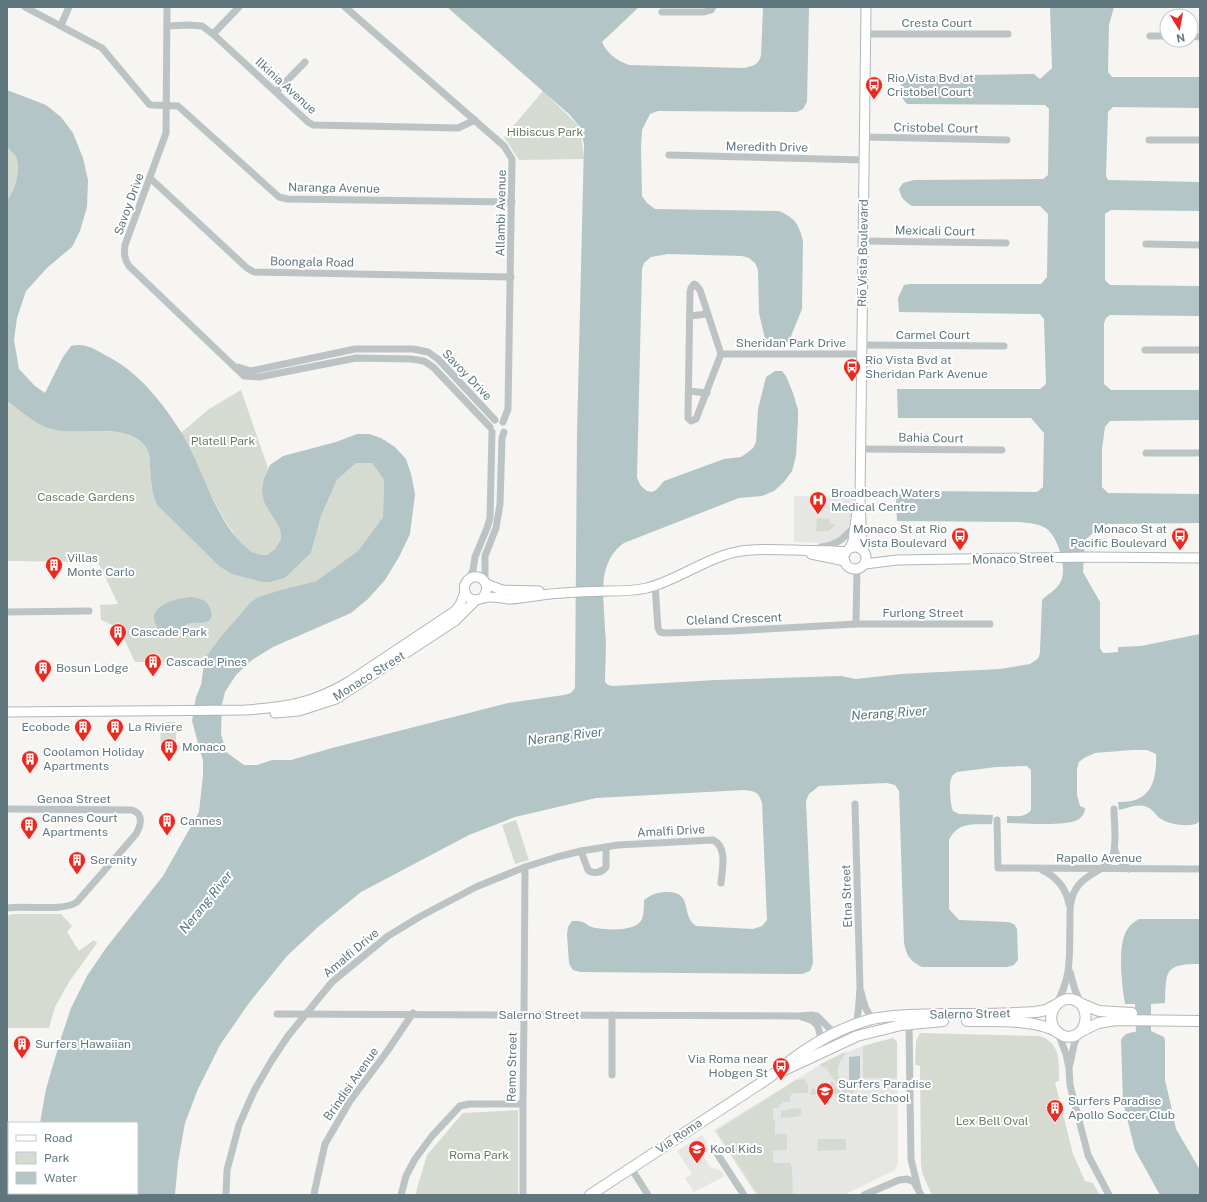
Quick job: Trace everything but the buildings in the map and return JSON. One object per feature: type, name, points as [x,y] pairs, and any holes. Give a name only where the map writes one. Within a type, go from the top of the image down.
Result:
[{"type":"main road","points":[[1135,1016],[1101,1022],[1069,1036],[1057,1032],[1053,1026],[1052,1020],[1052,1013],[1056,1004],[1061,1000],[1071,999],[1099,1012],[1200,1021]]},
{"type":"main road","name":"Salerno Street","points":[[877,1018],[903,1015],[1036,1012],[1046,1010],[1056,1004]]},
{"type":"main road","points":[[1080,1032],[1084,1027],[1086,1020],[1085,1011],[1081,1004]]},
{"type":"main road","points":[[1152,1017],[1200,1014]]},
{"type":"main road","name":"Via Roma","points":[[590,1195],[770,1077],[822,1036],[836,1033],[856,1024],[877,1018]]},
{"type":"main road","name":"Salerno Street","points":[[895,1026],[949,1021],[1021,1023],[1046,1026],[1057,1032]]},
{"type":"main road","name":"Via Roma","points":[[770,1077],[858,1036],[895,1026]]},
{"type":"street","name":"Naranga Avenue","points":[[24,7],[61,25],[102,48],[149,104],[178,106],[279,197],[287,199],[512,202]]},
{"type":"street","points":[[61,25],[69,7]]},
{"type":"street","name":"Savoy Drive","points":[[168,7],[166,133],[125,245],[125,261],[244,376],[259,378],[356,358],[411,359],[424,361],[433,367],[491,429]]},
{"type":"street","points":[[213,34],[239,7]]},
{"type":"street","name":"Allambi Avenue","points":[[345,7],[504,146],[512,159],[508,409],[503,422]]},
{"type":"street","points":[[662,12],[704,12],[711,10],[713,7]]},
{"type":"street","name":"Rio Vista Boulevard","points":[[856,624],[862,559],[860,449],[866,7]]},
{"type":"street","name":"Ilkinia Avenue","points":[[167,26],[202,26],[213,34],[313,125],[458,128],[474,120]]},
{"type":"street","name":"Cresta Court","points":[[866,34],[1008,34]]},
{"type":"street","points":[[1150,36],[1159,36]]},
{"type":"street","points":[[276,92],[305,62]]},
{"type":"street","name":"Cristobel Court","points":[[864,137],[1007,140]]},
{"type":"street","points":[[1149,140],[1200,140]]},
{"type":"street","name":"Meredith Drive","points":[[669,155],[864,160]]},
{"type":"street","name":"Boongala Road","points":[[150,178],[247,268],[254,272],[511,277]]},
{"type":"street","name":"Mexicali Court","points":[[863,241],[1006,243]]},
{"type":"street","points":[[1146,244],[1200,245]]},
{"type":"street","name":"Sheridan Park Drive","points":[[694,284],[700,290],[707,314],[721,354],[696,419],[691,421],[688,418],[690,316],[691,288],[694,284]]},
{"type":"street","points":[[690,316],[707,314]]},
{"type":"street","name":"Carmel Court","points":[[862,350],[1004,346]]},
{"type":"street","name":"Savoy Drive","points":[[232,364],[251,371],[356,349],[412,349],[428,352],[438,359],[495,420]]},
{"type":"street","name":"Sheridan Park Drive","points":[[721,354],[862,350]]},
{"type":"street","points":[[1145,350],[1200,350]]},
{"type":"street","points":[[689,391],[706,393]]},
{"type":"street","points":[[476,413],[483,408]]},
{"type":"street","points":[[479,599],[486,594],[485,556],[496,528],[500,504],[502,438],[505,426],[503,422],[495,420],[492,423],[491,429],[490,518],[475,557],[473,570],[464,588],[465,592],[471,599],[479,599],[518,599],[552,593]]},
{"type":"street","points":[[491,429],[497,435],[504,432]]},
{"type":"street","name":"Bahia Court","points":[[860,449],[1002,450]]},
{"type":"street","points":[[1146,453],[1200,453]]},
{"type":"street","name":"Rio Vista Boulevard","points":[[847,554],[853,541],[860,499]]},
{"type":"street","points":[[818,550],[819,548],[837,543],[855,526]]},
{"type":"street","name":"Monaco Street","points":[[847,554],[858,547],[862,559],[897,560],[1089,557],[1200,558]]},
{"type":"street","points":[[635,590],[655,586],[676,578],[722,556],[754,549],[818,550],[847,554]]},
{"type":"street","points":[[796,550],[847,554]]},
{"type":"street","points":[[847,554],[850,567],[862,559]]},
{"type":"street","points":[[468,580],[478,577],[486,583],[502,590],[552,593],[635,590],[644,591],[655,599]]},
{"type":"street","name":"Cleland Crescent","points":[[655,586],[658,628],[660,632],[664,633],[856,624]]},
{"type":"street","name":"Monaco Street","points":[[7,712],[246,710],[278,713],[299,712],[336,699],[354,688],[442,624],[460,605],[465,592]]},
{"type":"street","name":"Monaco Street","points":[[442,624],[455,621],[479,599]]},
{"type":"street","points":[[7,612],[89,611]]},
{"type":"street","name":"Furlong Street","points":[[856,624],[990,624]]},
{"type":"street","name":"Etna Street","points":[[855,804],[860,988],[856,1024]]},
{"type":"street","name":"Genoa Street","points":[[7,809],[132,810],[140,814],[140,822],[136,834],[74,905],[63,907],[7,908]]},
{"type":"street","points":[[1056,1004],[1065,987],[1069,970],[1070,914],[1072,898],[1077,887],[1086,877],[1100,869],[1110,860],[1114,848],[1114,809]]},
{"type":"street","name":"Rapallo Avenue","points":[[998,820],[998,868],[1200,869]]},
{"type":"street","name":"Amalfi Drive","points":[[226,1195],[228,1170],[239,1125],[254,1090],[288,1036],[332,982],[388,936],[421,916],[476,887],[557,856],[606,847],[714,840],[723,852],[721,883]]},
{"type":"street","points":[[581,851],[588,870],[600,872],[606,867],[606,847]]},
{"type":"street","points":[[1114,848],[1118,859],[1129,869]]},
{"type":"street","name":"Remo Street","points":[[523,1195],[525,867]]},
{"type":"street","points":[[1039,869],[1052,875],[1062,885],[1068,900],[1070,914]]},
{"type":"street","points":[[1069,970],[1081,1004]]},
{"type":"street","name":"Etna Street","points":[[860,988],[865,1007],[877,1018]]},
{"type":"street","name":"Salerno Street","points":[[277,1014],[413,1013],[524,1015],[811,1015],[817,1016],[836,1033]]},
{"type":"street","name":"Brindisi Avenue","points":[[314,1195],[314,1189],[325,1144],[350,1101],[386,1054],[413,1013]]},
{"type":"street","points":[[612,1015],[612,1075]]},
{"type":"street","name":"Salerno Street","points":[[800,1016],[811,1019],[817,1024],[822,1036],[841,1043]]},
{"type":"street","points":[[909,1024],[911,1159],[919,1192]]},
{"type":"street","points":[[1057,1032],[1065,1048],[1069,1068],[1070,1085],[1088,1156],[1109,1195]]},
{"type":"street","points":[[1069,1068],[1074,1045],[1080,1032]]},
{"type":"street","points":[[401,1195],[406,1176],[415,1159],[432,1136],[460,1106],[469,1104],[523,1104]]},
{"type":"street","points":[[718,1155],[744,1195]]},
{"type":"street","points":[[631,1168],[648,1195]]},
{"type":"street","points":[[864,1195],[901,1179],[913,1181],[919,1192]]},
{"type":"shaded area","points":[[794,496],[853,497],[852,517],[849,526],[837,539],[826,543],[794,542]]},
{"type":"shaded area","name":"Surfers Paradise State School","points":[[893,1038],[897,1042],[898,1164],[895,1170],[844,1195],[756,1195],[714,1130],[828,1060],[863,1046]]},
{"type":"shaded area","name":"Kool Kids","points":[[702,1135],[707,1143],[707,1149],[704,1157],[710,1167],[720,1170],[725,1176],[694,1192],[685,1178],[692,1174],[677,1151]]},
{"type":"green space","name":"Hibiscus Park","points":[[543,91],[580,127],[584,159],[519,160],[504,137]]},
{"type":"green space","points":[[7,147],[16,157],[18,168],[15,186],[7,201]]},
{"type":"green space","name":"Platell Park","points":[[241,390],[268,468],[264,478],[273,518],[280,529],[281,539],[275,549],[267,555],[254,553],[245,547],[234,534],[203,480],[181,433],[209,409]]},
{"type":"green space","name":"Cascade Gardens","points":[[7,401],[31,419],[45,427],[71,431],[116,432],[129,435],[140,441],[149,454],[152,486],[157,505],[220,567],[232,574],[271,582],[285,578],[311,553],[321,516],[337,480],[356,463],[372,463],[384,480],[383,517],[358,551],[316,581],[258,597],[205,658],[204,662],[135,662],[119,628],[101,620],[100,605],[118,604],[98,562],[7,561]]},
{"type":"green space","points":[[817,518],[830,519],[830,524],[835,524],[835,526],[828,531],[816,531]]},
{"type":"green space","points":[[160,722],[176,722],[176,750],[161,750]]},
{"type":"green space","points":[[516,820],[529,860],[515,864],[502,825]]},
{"type":"green space","points":[[13,914],[61,914],[72,926],[67,932],[79,951],[94,940],[97,943],[69,982],[55,1007],[49,1028],[7,1028],[7,916]]},
{"type":"green space","name":"Lex Bell Oval","points":[[920,1033],[1040,1036],[1052,1043],[1059,1061],[1059,1081],[1055,1082],[1073,1154],[1085,1181],[1093,1183],[1100,1195],[932,1195],[923,1175],[921,1165],[920,1066],[915,1065],[916,1041]]},
{"type":"green space","points":[[893,1038],[897,1042],[897,1078],[863,1078],[863,1046]]},
{"type":"green space","points":[[847,1051],[839,1065],[838,1073],[844,1087],[854,1087],[854,1093],[845,1094],[827,1069],[819,1065]]},
{"type":"green space","points":[[804,1079],[808,1085],[808,1093],[793,1093],[790,1096],[790,1102],[783,1102],[779,1105],[779,1108],[773,1108],[775,1134],[787,1134],[787,1150],[773,1151],[773,1163],[790,1163],[792,1168],[793,1195],[758,1195],[716,1131],[796,1080]]},
{"type":"green space","points":[[832,1081],[842,1094],[810,1095],[812,1089],[814,1088],[817,1093],[831,1084],[830,1082]]},
{"type":"green space","points":[[801,1108],[801,1114],[798,1117],[781,1118],[781,1111]]},
{"type":"green space","name":"Roma Park","points":[[518,1110],[518,1195],[415,1195],[427,1155],[463,1113]]},
{"type":"green space","points":[[818,1139],[846,1139],[846,1150],[817,1151]]},
{"type":"water","name":"Nerang River","points":[[447,7],[639,7],[602,42],[613,56],[621,61],[629,65],[744,68],[755,65],[761,56],[763,7],[809,8],[807,102],[803,109],[797,112],[658,111],[650,114],[642,130],[642,196],[647,203],[655,209],[779,211],[789,216],[796,222],[803,241],[802,309],[789,341],[783,346],[777,347],[769,344],[765,339],[759,313],[758,270],[755,263],[749,258],[742,256],[668,254],[651,257],[644,263],[642,269],[637,478],[641,486],[647,491],[652,492],[656,490],[664,481],[724,459],[741,457],[747,453],[753,448],[756,442],[758,409],[766,377],[775,371],[782,371],[786,376],[798,410],[796,456],[792,471],[784,482],[774,491],[762,496],[739,498],[624,543],[615,551],[605,571],[603,593],[606,642],[605,682],[608,685],[613,686],[716,680],[841,676],[856,679],[901,674],[1000,669],[1030,664],[1039,657],[1040,652],[1042,600],[1060,583],[1063,570],[1061,555],[1055,540],[1047,529],[1040,526],[1018,522],[897,521],[896,500],[901,491],[1037,492],[1043,487],[1044,433],[1031,418],[898,418],[897,389],[1040,389],[1046,384],[1044,319],[1040,314],[899,312],[898,298],[904,285],[910,284],[1041,284],[1047,277],[1048,214],[1040,206],[912,206],[903,199],[899,189],[903,183],[914,180],[1043,179],[1048,175],[1049,109],[1045,105],[907,104],[902,98],[901,85],[908,76],[1034,74],[1040,79],[1052,68],[1050,7],[1114,7],[1109,25],[1108,72],[1112,77],[1200,77],[1200,108],[1113,107],[1108,112],[1106,176],[1108,180],[1200,182],[1200,211],[1111,210],[1105,214],[1105,280],[1110,285],[1200,286],[1200,316],[1110,315],[1106,318],[1104,323],[1104,384],[1111,390],[1200,390],[1200,420],[1110,421],[1105,427],[1102,449],[1102,487],[1108,493],[1200,494],[1200,523],[1108,524],[1100,527],[1085,540],[1083,572],[1100,602],[1100,648],[1103,653],[1118,652],[1118,647],[1141,646],[1200,634],[1200,821],[1192,825],[1173,824],[1161,819],[1150,808],[1141,806],[1132,806],[1119,810],[1118,802],[1138,799],[1144,795],[1153,782],[1156,754],[1147,750],[1095,753],[1079,762],[1077,769],[1077,795],[1080,806],[1085,808],[1085,811],[1079,819],[1066,823],[1007,823],[1007,816],[1023,815],[1029,813],[1031,810],[1031,770],[1027,766],[996,767],[957,772],[951,778],[950,782],[953,811],[959,814],[993,815],[992,824],[967,825],[957,830],[949,840],[949,909],[959,920],[1008,922],[1014,924],[1017,929],[1018,960],[1014,965],[1007,967],[922,967],[909,957],[904,943],[899,791],[895,785],[887,783],[819,786],[809,794],[806,801],[813,963],[810,971],[802,974],[580,972],[573,970],[569,964],[567,934],[568,927],[572,921],[581,921],[596,928],[628,928],[639,923],[642,919],[644,912],[644,900],[658,893],[675,893],[681,896],[686,905],[691,921],[696,926],[753,929],[762,926],[767,920],[762,803],[758,794],[744,790],[596,798],[515,817],[469,835],[361,892],[318,927],[287,956],[249,1003],[220,1045],[198,1089],[185,1123],[178,1162],[175,1195],[32,1195],[138,1194],[138,1122],[40,1122],[46,1089],[71,1008],[87,976],[106,948],[163,876],[199,812],[203,761],[192,721],[196,697],[201,685],[205,658],[250,603],[258,597],[316,581],[358,551],[383,517],[384,480],[372,463],[356,463],[337,480],[321,516],[311,553],[285,578],[271,582],[263,582],[232,574],[220,567],[157,505],[152,486],[149,454],[140,441],[129,435],[116,432],[71,431],[45,427],[31,419],[7,401],[7,201],[15,186],[18,168],[16,157],[7,147],[7,90],[46,105],[61,117],[73,133],[83,158],[88,180],[87,207],[80,231],[72,247],[48,267],[26,291],[17,318],[14,340],[19,369],[35,386],[45,393],[63,357],[71,346],[76,345],[92,348],[117,362],[139,378],[166,410],[181,432],[226,524],[248,549],[258,554],[267,555],[275,549],[281,539],[280,529],[264,502],[262,491],[264,478],[270,465],[283,456],[336,442],[357,434],[369,434],[381,438],[395,447],[406,459],[415,494],[410,534],[399,557],[385,580],[368,599],[351,613],[273,647],[252,660],[236,675],[225,692],[222,704],[221,734],[226,752],[244,765],[257,765],[272,760],[291,760],[508,703],[564,695],[571,693],[575,688],[577,434],[584,144],[580,127],[570,115]]},
{"type":"water","points":[[192,597],[204,600],[208,604],[212,616],[211,619],[206,622],[187,624],[169,635],[160,632],[154,619],[155,613],[159,608],[171,601]]},
{"type":"water","points":[[1139,919],[1200,919],[1200,964],[1179,966],[1173,968],[1169,972],[1166,983],[1165,1003],[1151,1004],[1151,1031],[1164,1037],[1165,1080],[1176,1129],[1200,1170],[1200,1195],[1160,1195],[1135,1150],[1123,1102],[1121,1040],[1125,1035],[1136,1031],[1135,1004],[1125,1004],[1121,953],[1125,934],[1130,926]]},
{"type":"water","points":[[860,1056],[860,1081],[849,1081],[849,1057]]},
{"type":"place","name":"Rio Vista Bvd at Cristobel Court","points":[[874,100]]},
{"type":"place","name":"Rio Vista Bvd at Sheridan Park Avenue","points":[[852,382]]},
{"type":"place","name":"Broadbeach Waters Medical Centre","points":[[818,515]]},
{"type":"place","name":"Monaco St at Rio Vista Boulevard","points":[[960,551]]},
{"type":"place","name":"Monaco St at Pacific Boulevard","points":[[1180,551]]},
{"type":"place","name":"Villas Monte Carlo","points":[[54,580]]},
{"type":"place","name":"Cascade Park","points":[[118,647]]},
{"type":"place","name":"Cascade Pines","points":[[153,677]]},
{"type":"place","name":"Bosun Lodge","points":[[43,683]]},
{"type":"place","name":"Ecobode","points":[[83,742]]},
{"type":"place","name":"La Riviere","points":[[115,742]]},
{"type":"place","name":"Monaco","points":[[169,762]]},
{"type":"place","name":"Coolamon Holiday Apartments","points":[[30,774]]},
{"type":"place","name":"Cannes","points":[[167,836]]},
{"type":"place","name":"Cannes Court Apartments","points":[[29,840]]},
{"type":"place","name":"Serenity","points":[[77,875]]},
{"type":"place","name":"Surfers Hawaiian","points":[[22,1059]]},
{"type":"place","name":"Via Roma near Hobgen St","points":[[781,1081]]},
{"type":"place","name":"Surfers Paradise State School","points":[[825,1106]]},
{"type":"place","name":"Surfers Paradise Apollo Soccer Club","points":[[1055,1123]]},
{"type":"place","name":"Kool Kids","points":[[697,1164]]}]
